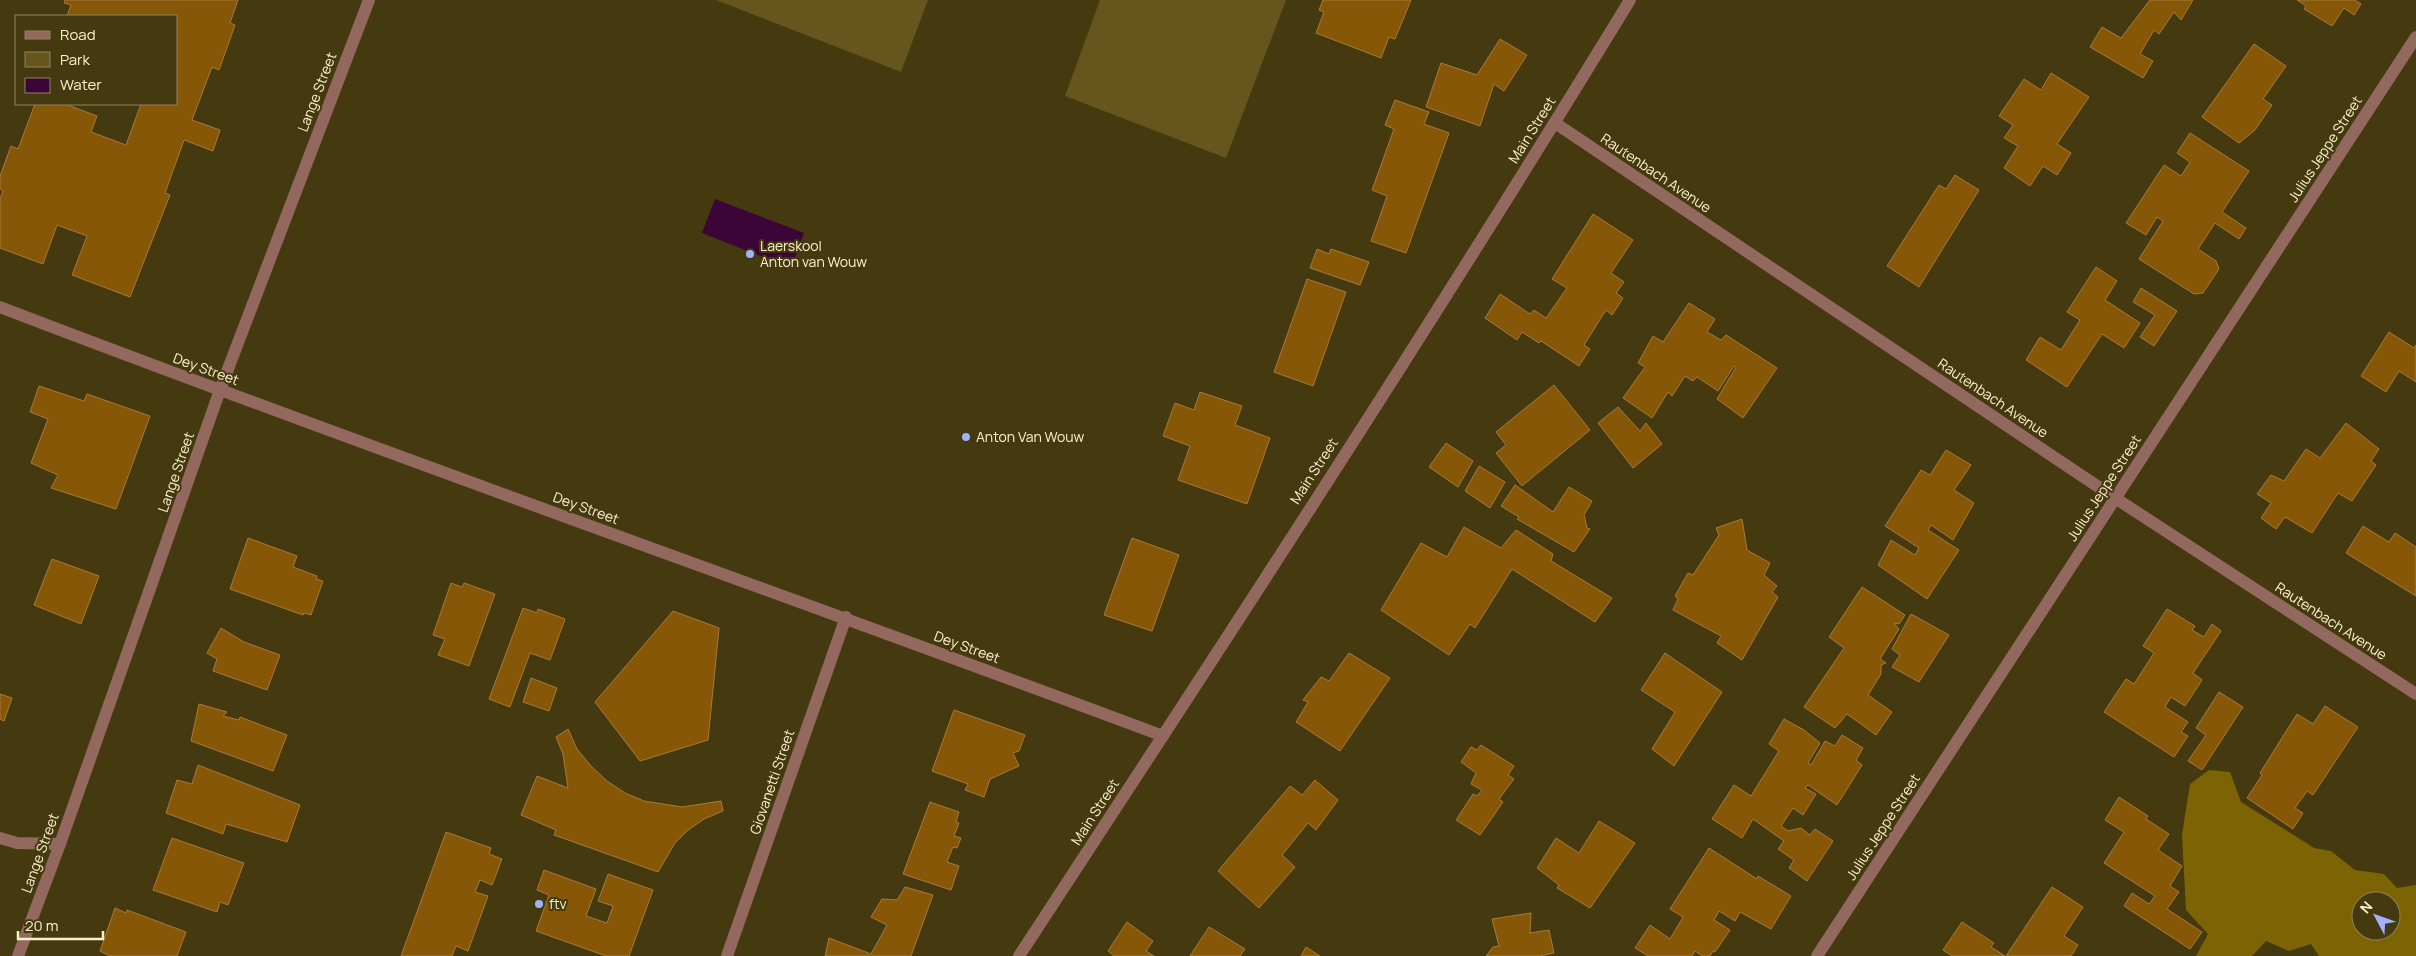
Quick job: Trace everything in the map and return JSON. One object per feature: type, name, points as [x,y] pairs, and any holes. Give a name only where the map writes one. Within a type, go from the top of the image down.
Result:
[{"type":"street","name":"Lange Street","points":[[18,956],[60,844],[220,390],[369,0]]},
{"type":"street","name":"Main Street","points":[[1019,956],[1163,736],[1555,123],[1630,0]]},
{"type":"street","name":"Julius Jeppe Street","points":[[1817,956],[2416,36]]},
{"type":"street","name":"Rautenbach Avenue","points":[[1555,123],[2115,498],[2416,694]]},
{"type":"street","name":"Dey Street","points":[[0,308],[220,390],[846,617],[1163,736]]},
{"type":"street","name":"Giovanetti Street","points":[[727,956],[846,617]]},
{"type":"street","points":[[0,838],[18,843],[60,844]]},
{"type":"green space","points":[[716,0],[928,0],[901,72]]},
{"type":"green space","points":[[1100,0],[1286,0],[1226,158],[1065,96]]},
{"type":"shaded area","points":[[2209,770],[2230,772],[2241,802],[2314,848],[2331,851],[2355,870],[2384,874],[2397,888],[2416,885],[2416,956],[2319,956],[2311,944],[2289,951],[2266,941],[2252,956],[2196,956],[2208,934],[2186,910],[2182,835],[2190,784]]},
{"type":"water","points":[[715,199],[804,233],[791,268],[702,233]]},
{"type":"building","points":[[65,0],[238,0],[230,23],[235,25],[219,70],[212,67],[192,120],[220,130],[213,151],[184,140],[165,193],[170,195],[130,297],[72,275],[87,236],[57,225],[43,264],[0,248],[0,199],[3,191],[0,189],[0,176],[11,146],[18,149],[35,105],[68,105],[97,116],[91,132],[126,145],[141,105],[178,105],[178,15],[67,15],[71,5],[64,3]]},
{"type":"building","points":[[1323,0],[1411,0],[1395,39],[1389,37],[1381,58],[1316,33],[1324,12],[1319,10]]},
{"type":"building","points":[[2150,0],[2193,0],[2181,20],[2174,12],[2159,34],[2154,30],[2140,54],[2153,61],[2143,78],[2090,47],[2102,27],[2121,38]]},
{"type":"building","points":[[2297,0],[2355,0],[2361,4],[2354,15],[2344,8],[2332,26],[2304,9],[2306,6]]},
{"type":"building","points":[[1500,39],[1527,55],[1504,91],[1494,84],[1480,126],[1426,107],[1441,63],[1477,75]]},
{"type":"building","points":[[2254,44],[2286,66],[2263,99],[2272,105],[2255,130],[2239,143],[2202,117]]},
{"type":"building","points":[[2051,73],[2089,97],[2057,144],[2071,153],[2057,175],[2043,166],[2030,186],[2004,168],[2018,146],[2004,138],[2013,125],[1999,116],[2024,79],[2041,90]]},
{"type":"building","points":[[1395,100],[1429,112],[1424,124],[1449,133],[1406,253],[1371,241],[1387,196],[1372,190],[1394,129],[1385,125]]},
{"type":"building","points":[[2190,133],[2249,171],[2222,212],[2246,228],[2239,239],[2215,223],[2198,249],[2216,261],[2219,269],[2203,293],[2194,294],[2139,259],[2163,221],[2157,217],[2146,235],[2126,223],[2164,165],[2181,176],[2190,162],[2177,153]]},
{"type":"building","points":[[1955,175],[1979,190],[1919,287],[1887,266],[1939,185],[1946,189]]},
{"type":"building","points":[[1593,214],[1633,240],[1611,273],[1624,282],[1616,293],[1623,298],[1612,315],[1606,310],[1584,345],[1590,349],[1579,366],[1541,341],[1539,343],[1522,332],[1517,340],[1485,318],[1500,294],[1530,314],[1534,310],[1546,318],[1567,288],[1552,279]]},
{"type":"building","points":[[1317,249],[1329,254],[1331,249],[1369,262],[1360,285],[1310,268]]},
{"type":"building","points":[[2096,267],[2117,281],[2105,300],[2140,323],[2124,348],[2102,334],[2067,387],[2026,360],[2040,337],[2061,350],[2080,320],[2067,312]]},
{"type":"building","points":[[1307,279],[1346,292],[1313,386],[1274,372]]},
{"type":"building","points":[[2141,288],[2177,311],[2154,346],[2140,337],[2155,315],[2133,302]]},
{"type":"building","points":[[1689,303],[1715,319],[1707,332],[1721,340],[1726,335],[1777,368],[1743,418],[1717,399],[1736,367],[1734,366],[1718,391],[1697,377],[1693,381],[1685,376],[1672,396],[1668,392],[1652,418],[1623,398],[1645,367],[1638,363],[1653,336],[1663,342]]},
{"type":"building","points":[[2389,332],[2414,348],[2416,345],[2416,382],[2399,371],[2386,392],[2361,376]]},
{"type":"building","points":[[1554,385],[1590,430],[1522,486],[1496,453],[1506,445],[1496,432]]},
{"type":"building","points":[[39,386],[84,401],[87,394],[150,416],[116,509],[51,488],[58,475],[31,463],[48,419],[30,412]]},
{"type":"building","points":[[1200,392],[1242,406],[1235,425],[1270,438],[1247,504],[1178,480],[1190,446],[1163,436],[1175,403],[1194,410]]},
{"type":"building","points":[[1618,407],[1640,431],[1646,423],[1662,444],[1633,468],[1598,423]]},
{"type":"building","points":[[2346,423],[2379,449],[2371,461],[2376,465],[2352,501],[2338,493],[2312,533],[2285,517],[2276,529],[2261,518],[2271,503],[2257,494],[2271,475],[2284,481],[2306,449],[2320,458]]},
{"type":"building","points":[[1446,443],[1473,461],[1458,487],[1429,467]]},
{"type":"building","points":[[1946,450],[1971,465],[1954,490],[1974,503],[1953,540],[1931,525],[1928,530],[1959,550],[1927,599],[1878,565],[1891,540],[1915,555],[1919,548],[1885,526],[1921,470],[1930,475]]},
{"type":"building","points":[[1479,466],[1505,482],[1490,508],[1465,491]]},
{"type":"building","points":[[1515,485],[1553,512],[1569,487],[1592,501],[1584,515],[1587,528],[1590,529],[1574,552],[1517,519],[1519,517],[1501,506]]},
{"type":"building","points":[[1742,519],[1747,550],[1770,563],[1764,575],[1777,586],[1772,592],[1778,597],[1742,660],[1717,643],[1721,636],[1673,610],[1678,599],[1675,596],[1688,573],[1693,575],[1719,535],[1716,528]]},
{"type":"building","points":[[2363,526],[2389,542],[2395,533],[2416,547],[2416,596],[2346,553]]},
{"type":"building","points":[[1464,527],[1501,548],[1516,530],[1553,554],[1551,561],[1612,598],[1595,622],[1512,569],[1475,628],[1470,624],[1449,655],[1381,610],[1421,543],[1447,557]]},
{"type":"building","points":[[248,538],[297,556],[293,567],[317,576],[316,579],[323,581],[311,615],[304,613],[303,615],[230,589]]},
{"type":"building","points":[[1132,538],[1179,555],[1152,631],[1104,615]]},
{"type":"building","points":[[52,559],[99,576],[81,624],[34,605]]},
{"type":"building","points":[[451,583],[462,587],[464,583],[495,594],[469,666],[438,655],[445,639],[433,635]]},
{"type":"building","points":[[1862,587],[1905,615],[1899,624],[1894,623],[1899,629],[1880,659],[1886,663],[1881,665],[1881,674],[1868,695],[1892,712],[1876,735],[1847,714],[1835,728],[1804,707],[1844,648],[1829,637]]},
{"type":"building","points":[[523,608],[537,613],[538,609],[565,619],[550,660],[530,653],[510,707],[489,699]]},
{"type":"building","points":[[2167,609],[2195,626],[2192,630],[2204,637],[2212,624],[2221,631],[2193,673],[2202,680],[2185,706],[2171,697],[2165,707],[2188,722],[2181,732],[2188,736],[2174,757],[2104,712],[2126,679],[2134,684],[2154,653],[2143,646]]},
{"type":"building","points":[[673,611],[719,628],[708,740],[640,761],[595,702]]},
{"type":"building","points":[[1911,614],[1949,635],[1919,682],[1892,667],[1900,655],[1892,649]]},
{"type":"building","points":[[221,628],[244,642],[280,655],[267,690],[213,671],[217,659],[207,653]]},
{"type":"building","points":[[1349,653],[1390,678],[1340,751],[1296,722],[1308,702],[1303,700],[1321,677],[1329,681]]},
{"type":"building","points":[[1665,653],[1722,692],[1674,766],[1652,749],[1675,712],[1641,690]]},
{"type":"building","points":[[531,678],[557,688],[549,711],[523,702]]},
{"type":"building","points":[[2219,692],[2243,707],[2202,770],[2188,761],[2206,735],[2196,728]]},
{"type":"building","points":[[0,694],[12,698],[4,721],[0,719]]},
{"type":"building","points":[[199,704],[227,712],[223,716],[239,720],[240,717],[287,735],[273,771],[191,741]]},
{"type":"building","points":[[2325,706],[2358,727],[2313,795],[2307,791],[2295,808],[2303,813],[2293,829],[2247,798],[2262,775],[2260,773],[2297,714],[2313,724]]},
{"type":"building","points":[[954,710],[1025,735],[1019,751],[1013,753],[1019,766],[990,779],[984,797],[965,790],[968,784],[932,771]]},
{"type":"building","points":[[1784,719],[1804,730],[1820,743],[1808,763],[1811,765],[1825,741],[1835,746],[1842,735],[1863,748],[1856,760],[1862,765],[1837,805],[1808,785],[1805,788],[1816,794],[1803,815],[1793,808],[1781,826],[1788,831],[1801,828],[1810,835],[1815,829],[1833,841],[1807,881],[1789,868],[1794,860],[1778,849],[1784,841],[1753,819],[1742,838],[1712,819],[1734,785],[1751,796],[1779,751],[1769,744]]},
{"type":"building","points":[[568,729],[577,749],[591,766],[607,781],[625,793],[644,801],[682,807],[721,801],[723,811],[704,819],[687,831],[675,843],[658,872],[554,835],[556,830],[521,815],[537,776],[568,788],[563,754],[556,737]]},
{"type":"building","points":[[1481,745],[1514,766],[1508,775],[1514,779],[1499,799],[1503,802],[1480,835],[1456,820],[1473,794],[1477,796],[1482,790],[1471,784],[1476,773],[1461,762],[1471,747],[1477,750]]},
{"type":"building","points":[[198,765],[300,805],[287,842],[226,824],[223,834],[166,813],[177,780],[192,784]]},
{"type":"building","points":[[1315,780],[1338,800],[1316,830],[1308,823],[1282,855],[1295,867],[1259,908],[1218,871],[1290,786],[1302,795]]},
{"type":"building","points":[[2119,797],[2148,816],[2146,819],[2169,834],[2158,850],[2182,866],[2170,886],[2179,892],[2167,909],[2202,932],[2190,949],[2124,906],[2132,893],[2149,904],[2155,896],[2104,863],[2124,832],[2105,820]]},
{"type":"building","points":[[930,802],[959,812],[956,822],[959,823],[954,836],[961,838],[957,848],[953,847],[947,862],[959,866],[951,890],[903,874]]},
{"type":"building","points":[[1599,821],[1635,843],[1590,908],[1557,888],[1559,885],[1537,868],[1556,838],[1579,853]]},
{"type":"building","points":[[446,832],[491,848],[489,854],[502,859],[492,885],[480,880],[475,892],[488,896],[468,951],[456,946],[452,956],[401,956]]},
{"type":"building","points":[[172,838],[244,863],[228,905],[220,902],[217,912],[153,890]]},
{"type":"building","points":[[1709,848],[1757,879],[1758,876],[1791,896],[1771,929],[1740,912],[1735,921],[1719,911],[1714,920],[1730,930],[1715,952],[1713,951],[1710,956],[1702,956],[1695,951],[1692,956],[1648,956],[1635,948],[1650,925],[1670,939],[1683,917],[1670,909]]},
{"type":"building","points":[[544,870],[596,889],[586,916],[607,923],[613,906],[598,901],[608,874],[653,890],[629,956],[606,956],[536,931],[549,895],[537,890]]},
{"type":"building","points":[[905,887],[933,895],[911,956],[825,956],[829,938],[871,954],[887,925],[871,917],[882,899],[897,900]]},
{"type":"building","points":[[2052,887],[2083,907],[2064,936],[2078,945],[2071,956],[2006,956]]},
{"type":"building","points":[[115,908],[126,913],[127,910],[186,932],[177,956],[110,956],[100,951]]},
{"type":"building","points":[[1531,913],[1530,933],[1549,930],[1554,953],[1540,956],[1486,956],[1493,947],[1499,946],[1492,919]]},
{"type":"building","points":[[1127,922],[1153,941],[1146,951],[1154,956],[1114,956],[1108,951]]},
{"type":"building","points":[[1962,922],[1994,943],[1991,947],[2005,956],[1952,956],[1943,950]]},
{"type":"building","points":[[1209,927],[1245,949],[1240,956],[1190,956]]},
{"type":"building","points":[[1306,947],[1320,956],[1301,956]]},
{"type":"place","name":"Laerskool Anton van Wouw","points":[[750,254]]},
{"type":"place","name":"Anton Van Wouw","points":[[966,437]]},
{"type":"place","name":"ftv","points":[[539,904]]}]
